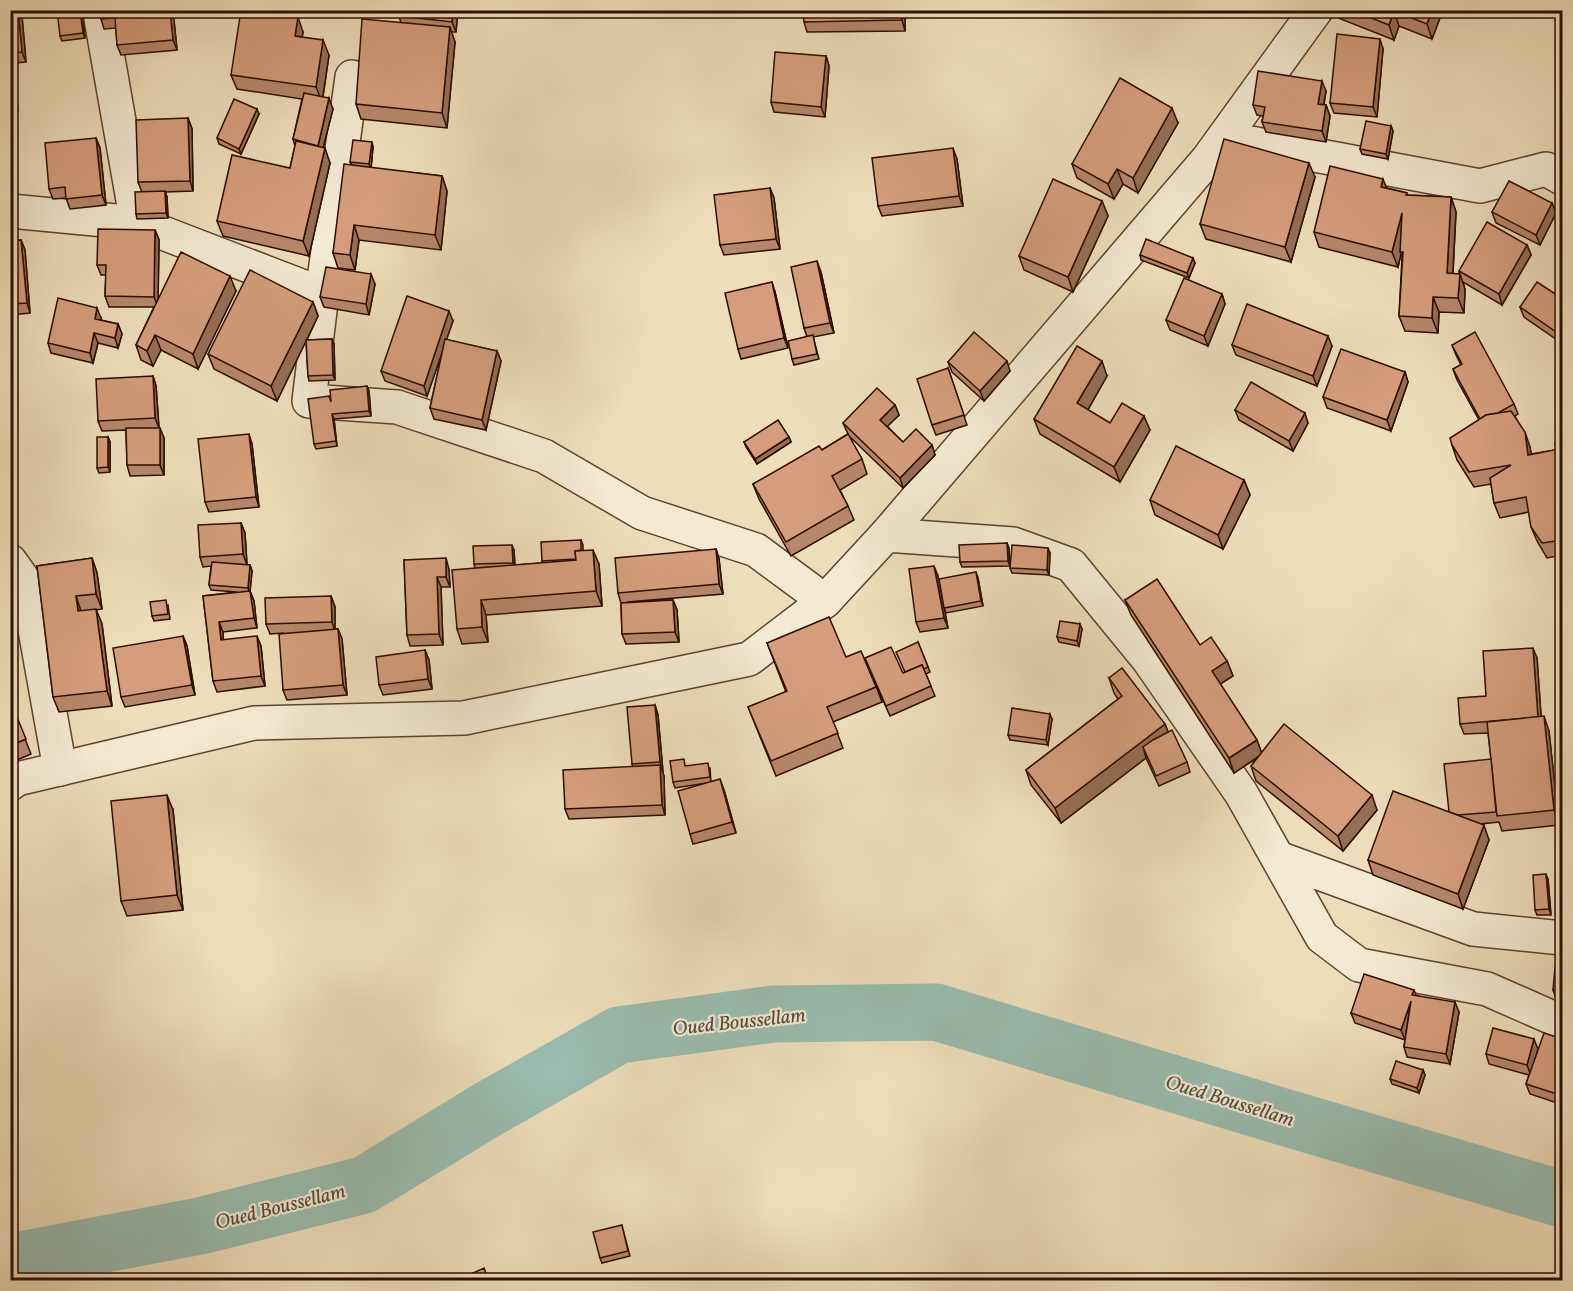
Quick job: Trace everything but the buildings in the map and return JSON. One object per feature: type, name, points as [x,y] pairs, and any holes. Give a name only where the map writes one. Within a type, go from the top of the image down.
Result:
[{"type":"street","points":[[10,784],[17,779],[254,723],[464,718],[749,659],[825,601],[886,535],[1201,168],[1316,10]]},
{"type":"street","points":[[100,13],[137,223]]},
{"type":"street","points":[[352,77],[309,401],[397,407],[544,456],[642,513],[756,550],[825,601]]},
{"type":"street","points":[[1224,138],[1479,186],[1546,168],[1563,178]]},
{"type":"street","points":[[10,211],[137,223],[322,294]]},
{"type":"street","points":[[886,535],[1013,544],[1071,565],[1148,659],[1241,793],[1322,937],[1359,965],[1487,989],[1563,1022]]},
{"type":"street","points":[[10,561],[27,585],[60,769]]},
{"type":"street","points":[[1278,858],[1473,929],[1563,938]]},
{"type":"waterway","name":"Oued Boussellam","points":[[10,1262],[200,1226],[364,1185],[485,1111],[619,1035],[774,1014],[936,1012],[1562,1199]]}]
